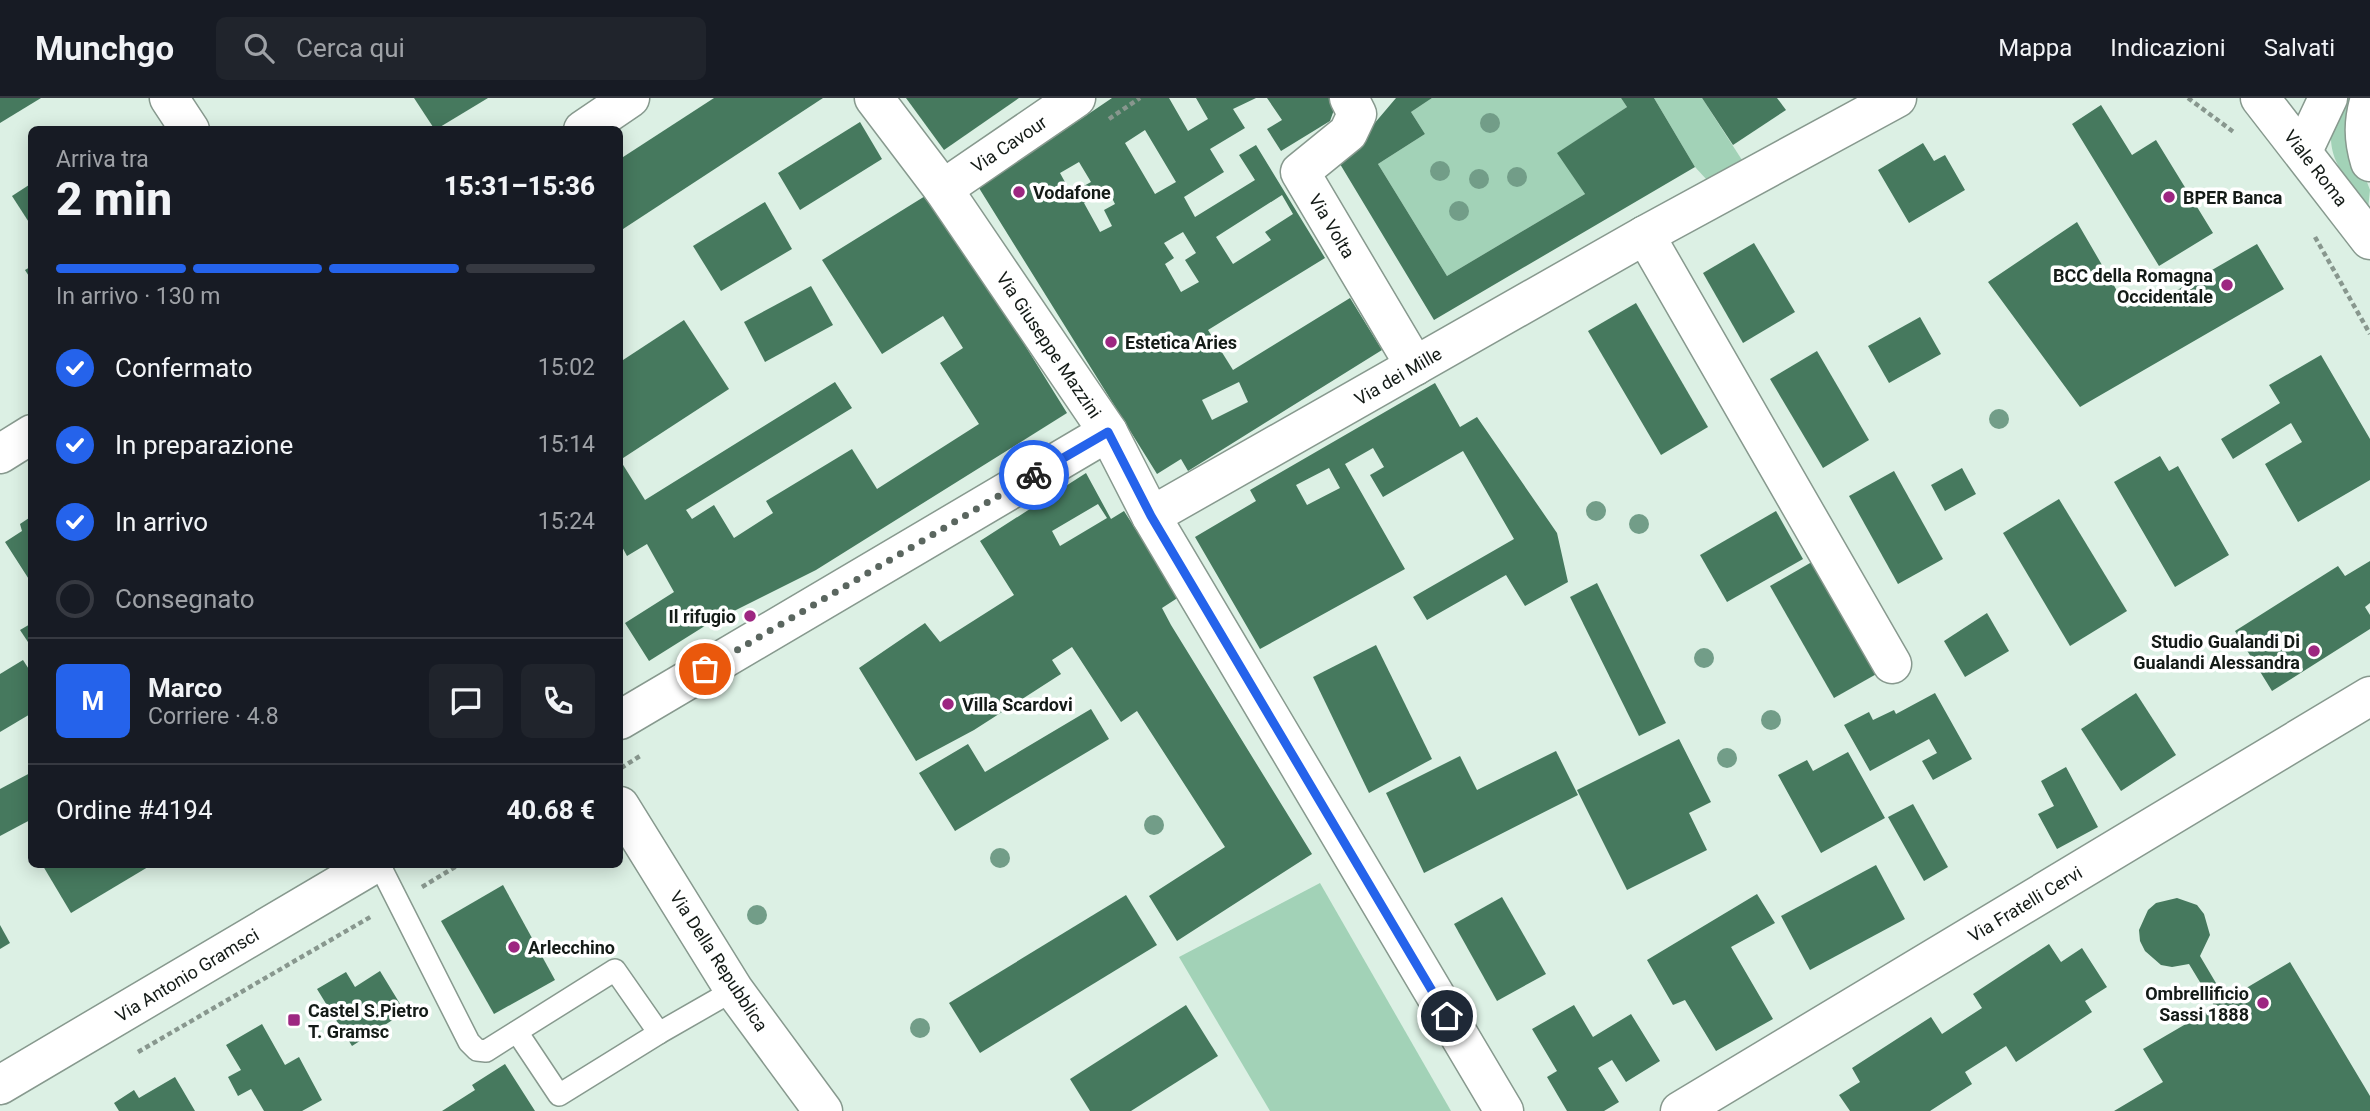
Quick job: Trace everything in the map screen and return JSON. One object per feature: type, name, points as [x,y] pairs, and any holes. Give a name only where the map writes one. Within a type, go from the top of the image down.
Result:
[{"type":"street","points":[[169,98],[187,126]]},
{"type":"street","points":[[589,126],[629,98]]},
{"type":"street","name":"Via Giuseppe Mazzini","points":[[874,98],[943,189],[1108,432],[1151,516],[1504,1111]]},
{"type":"street","name":"Via Cavour","points":[[943,189],[1076,98]]},
{"type":"street","name":"Via Volta","points":[[1349,98],[1357,114],[1348,133],[1300,172],[1415,366]]},
{"type":"street","name":"Via dei Mille","points":[[1151,516],[1645,235],[1897,98]]},
{"type":"street","name":"Viale Roma","points":[[2260,98],[2370,240]]},
{"type":"street","points":[[2303,151],[2329,98]]},
{"type":"street","points":[[2370,98],[2364,120],[2364,141],[2370,162]]},
{"type":"street","points":[[1645,235],[1892,664]]},
{"type":"street","points":[[623,718],[1108,432]]},
{"type":"street","points":[[0,454],[28,436]]},
{"type":"street","name":"Via Fratelli Cervi","points":[[1680,1111],[2370,696]]},
{"type":"street","name":"Via Della Repubblica","points":[[623,811],[734,989],[823,1111]]},
{"type":"street","name":"Via Antonio Gramsci","points":[[0,1085],[366,868]]},
{"type":"lane","points":[[381,868],[469,1042],[477,1050],[485,1051],[615,971],[659,1033]]},
{"type":"lane","points":[[517,1032],[559,1095],[734,989]]},
{"type":"path","points":[[2188,98],[2235,133],[2244,144]]},
{"type":"path","points":[[2312,231],[2370,334]]},
{"type":"path","points":[[133,1055],[453,868]]},
{"type":"green space","points":[[1432,98],[1621,98],[1627,107],[1558,153],[1585,194],[1447,276],[1378,164],[1425,134],[1411,112]]},
{"type":"green space","points":[[1654,98],[1702,98],[1742,160],[1707,180],[1695,167]]},
{"type":"green space","points":[[2339,98],[2358,98],[2355,151],[2370,190],[2368,209],[2335,158],[2331,132]]},
{"type":"green space","points":[[1320,883],[1451,1111],[1270,1111],[1179,957]]},
{"type":"building","points":[[0,98],[41,98],[0,123]]},
{"type":"building","points":[[414,98],[488,98],[442,126],[432,126]]},
{"type":"building","points":[[714,98],[823,98],[623,229],[623,157]]},
{"type":"building","points":[[906,98],[1019,98],[944,150]]},
{"type":"building","points":[[1112,98],[1169,98],[1188,131],[1208,119],[1196,98],[1256,98],[1233,109],[1245,128],[1210,149],[1224,172],[1184,197],[1195,217],[1255,180],[1239,155],[1256,145],[1325,258],[1208,330],[1233,370],[1350,298],[1382,350],[1188,471],[1181,459],[1157,474],[979,188]],"holes":[[[1145,130],[1176,182],[1155,194],[1125,143]],[[1079,162],[1091,182],[1071,193],[1060,173]],[[1108,190],[1115,204],[1104,210],[1112,226],[1100,232],[1084,203]],[[1282,195],[1293,214],[1265,232],[1271,240],[1233,264],[1216,237]],[[1183,232],[1196,253],[1185,260],[1199,282],[1181,292],[1165,264],[1174,258],[1164,243]],[[1239,382],[1248,402],[1212,420],[1202,400]]]},
{"type":"building","points":[[1267,98],[1329,98],[1335,107],[1330,121],[1281,151],[1267,129],[1282,120]]},
{"type":"building","points":[[1396,98],[1432,98],[1411,112],[1425,134],[1378,164],[1447,276],[1585,194],[1557,153],[1627,107],[1621,98],[1654,98],[1695,167],[1434,320],[1340,164]]},
{"type":"building","points":[[1702,98],[1777,98],[1786,110],[1733,145]]},
{"type":"building","points":[[2101,105],[2132,155],[2156,140],[2213,233],[2159,266],[2072,124]]},
{"type":"building","points":[[860,122],[882,159],[800,210],[778,173]]},
{"type":"building","points":[[1923,143],[1934,161],[1945,155],[1965,190],[1909,223],[1878,170]]},
{"type":"building","points":[[28,186],[28,221],[12,196]]},
{"type":"building","points":[[930,193],[1067,413],[816,570],[708,624],[649,661],[625,623],[674,592],[647,544],[627,556],[623,549],[623,465],[645,500],[835,382],[852,408],[686,510],[692,519],[714,505],[734,538],[773,513],[766,501],[852,449],[877,489],[979,424],[940,363],[963,348],[943,316],[882,354],[822,260]]},
{"type":"building","points":[[765,202],[792,249],[721,291],[693,246]]},
{"type":"building","points":[[2077,222],[2127,308],[2155,291],[2160,300],[2257,244],[2284,289],[2080,407],[1988,282]]},
{"type":"building","points":[[1754,243],[1795,312],[1743,343],[1703,273]]},
{"type":"building","points":[[811,286],[833,325],[765,362],[744,322]]},
{"type":"building","points":[[1636,303],[1708,427],[1661,455],[1588,331]]},
{"type":"building","points":[[1920,317],[1941,354],[1889,383],[1868,346]]},
{"type":"building","points":[[684,320],[729,389],[623,458],[623,360]]},
{"type":"building","points":[[1817,351],[1869,440],[1823,468],[1770,379]]},
{"type":"building","points":[[2321,355],[2370,439],[2370,480],[2298,522],[2265,464],[2302,442],[2291,423],[2233,459],[2221,439],[2280,403],[2269,385]]},
{"type":"building","points":[[1435,383],[1460,427],[1477,417],[1557,533],[1568,582],[1525,606],[1506,575],[1427,620],[1413,597],[1514,539],[1463,451],[1383,497],[1370,475],[1384,467],[1373,448],[1345,464],[1405,569],[1260,649],[1195,537],[1256,501],[1250,490]],"holes":[[[1329,468],[1340,488],[1307,505],[1296,485]]]},
{"type":"building","points":[[2160,456],[2169,471],[2178,466],[2229,555],[2175,587],[2114,482]]},
{"type":"building","points":[[1962,468],[1976,494],[1945,511],[1931,485]]},
{"type":"building","points":[[1894,471],[1943,559],[1898,584],[1849,496]]},
{"type":"building","name":"Villa Scardovi","points":[[1086,473],[1111,519],[1124,511],[1179,597],[1162,608],[1312,854],[1177,941],[1149,896],[1225,847],[1137,711],[1121,722],[1072,647],[1052,660],[1061,674],[974,730],[916,761],[859,668],[925,623],[940,642],[1014,595],[980,541]],"holes":[[[1098,504],[1107,518],[1060,546],[1052,531]]]},
{"type":"building","points":[[2059,499],[2127,611],[2070,646],[2003,533]]},
{"type":"building","points":[[1776,511],[1803,559],[1727,602],[1700,555]]},
{"type":"building","points":[[28,519],[28,578],[5,542],[22,531],[20,524]]},
{"type":"building","points":[[1817,559],[1880,672],[1834,698],[1770,586]]},
{"type":"building","points":[[2370,561],[2370,603],[2365,607],[2370,615],[2370,629],[2272,691],[2235,631],[2338,566],[2345,576]]},
{"type":"building","points":[[1597,583],[1666,723],[1639,736],[1570,597]]},
{"type":"building","points":[[1987,613],[2009,651],[1965,677],[1944,641]]},
{"type":"building","points":[[28,625],[28,642],[20,630]]},
{"type":"building","points":[[1376,645],[1432,759],[1369,793],[1313,677]]},
{"type":"building","points":[[23,660],[28,668],[28,715],[0,732],[0,674]]},
{"type":"building","points":[[1935,693],[1972,759],[1933,780],[1922,761],[1937,753],[1929,739],[1870,771],[1844,725],[1869,712],[1873,720],[1894,710],[1896,714]]},
{"type":"building","points":[[2136,693],[2176,755],[2121,791],[2081,729]]},
{"type":"building","name":"Villa Scardovi","points":[[1091,709],[1109,739],[955,831],[919,773],[968,744],[985,772]]},
{"type":"building","points":[[1679,739],[1711,802],[1689,813],[1707,850],[1627,890],[1577,790]]},
{"type":"building","points":[[1556,751],[1578,795],[1424,873],[1386,793],[1460,756],[1477,790]]},
{"type":"building","points":[[1848,752],[1885,818],[1821,853],[1778,775],[1807,760],[1813,771]]},
{"type":"building","points":[[2066,767],[2098,827],[2057,849],[2038,814],[2054,806],[2041,781]]},
{"type":"building","points":[[28,774],[28,821],[0,836],[0,789]]},
{"type":"building","points":[[1913,804],[1948,867],[1924,881],[1888,817]]},
{"type":"building","points":[[1876,865],[1905,919],[1810,970],[1781,916]]},
{"type":"building","points":[[44,868],[146,868],[71,913]]},
{"type":"building","points":[[503,885],[555,980],[494,1014],[441,921]]},
{"type":"building","points":[[1757,894],[1775,923],[1731,947],[1773,1019],[1716,1051],[1685,1000],[1673,1005],[1647,960]]},
{"type":"building","points":[[1126,895],[1157,945],[980,1053],[949,1003]]},
{"type":"building","points":[[1502,897],[1546,974],[1497,1001],[1454,924]]},
{"type":"building","name":"Ombrellificio Sassi 1888","points":[[2177,898],[2197,905],[2204,914],[2210,935],[2200,956],[2226,1000],[2290,962],[2370,1096],[2370,1111],[2114,1111],[2163,1082],[2143,1049],[2215,1007],[2189,964],[2172,967],[2161,965],[2145,951],[2140,941],[2139,930],[2148,910],[2156,903]]},
{"type":"building","points":[[0,925],[10,943],[0,949]]},
{"type":"building","points":[[2049,944],[2061,962],[2082,948],[2107,987],[2085,1001],[2092,1012],[2016,1062],[2006,1046],[1965,1072],[1972,1084],[1930,1111],[1850,1111],[1839,1095],[1860,1082],[1852,1068],[1931,1017],[1942,1034],[1982,1008],[1973,994]]},
{"type":"building","points":[[380,971],[405,1012],[352,1046],[317,989],[346,972],[355,987]]},
{"type":"building","points":[[1186,1005],[1218,1056],[1131,1111],[1090,1111],[1070,1079]]},
{"type":"building","points":[[1574,1005],[1593,1037],[1631,1014],[1660,1061],[1626,1082],[1612,1060],[1598,1068],[1619,1102],[1604,1111],[1567,1111],[1547,1077],[1557,1071],[1532,1029]]},
{"type":"building","points":[[262,1024],[285,1065],[299,1057],[322,1100],[302,1111],[264,1111],[251,1089],[238,1096],[228,1077],[241,1070],[226,1045]]},
{"type":"building","points":[[505,1064],[535,1111],[442,1111],[475,1090],[472,1085]]},
{"type":"building","points":[[175,1077],[195,1111],[119,1111],[114,1103],[134,1090],[139,1098]]},
{"type":"way so far","points":[[705,669],[1034,475]]},
{"type":"place","name":"Vodafone","points":[[1019,192]]},
{"type":"place","name":"BPER Banca","points":[[2169,197]]},
{"type":"place","name":"BCC della Romagna Occidentale","points":[[2227,285]]},
{"type":"place","name":"Estetica Aries","points":[[1111,342]]},
{"type":"place","name":"Il rifugio","points":[[750,616]]},
{"type":"place","name":"Studio Gualandi Di Gualandi Alessandra","points":[[2314,651]]},
{"type":"place","name":"Villa Scardovi","points":[[948,704]]},
{"type":"place","name":"Arlecchino","points":[[514,947]]},
{"type":"place","name":"Ombrellificio Sassi 1888","points":[[2263,1003]]},
{"type":"place","name":"Castel S.Pietro T. Gramsc","points":[[294,1020]]},
{"type":"route","points":[[1034,475],[1108,432],[1151,516],[1447,1016]]}]
